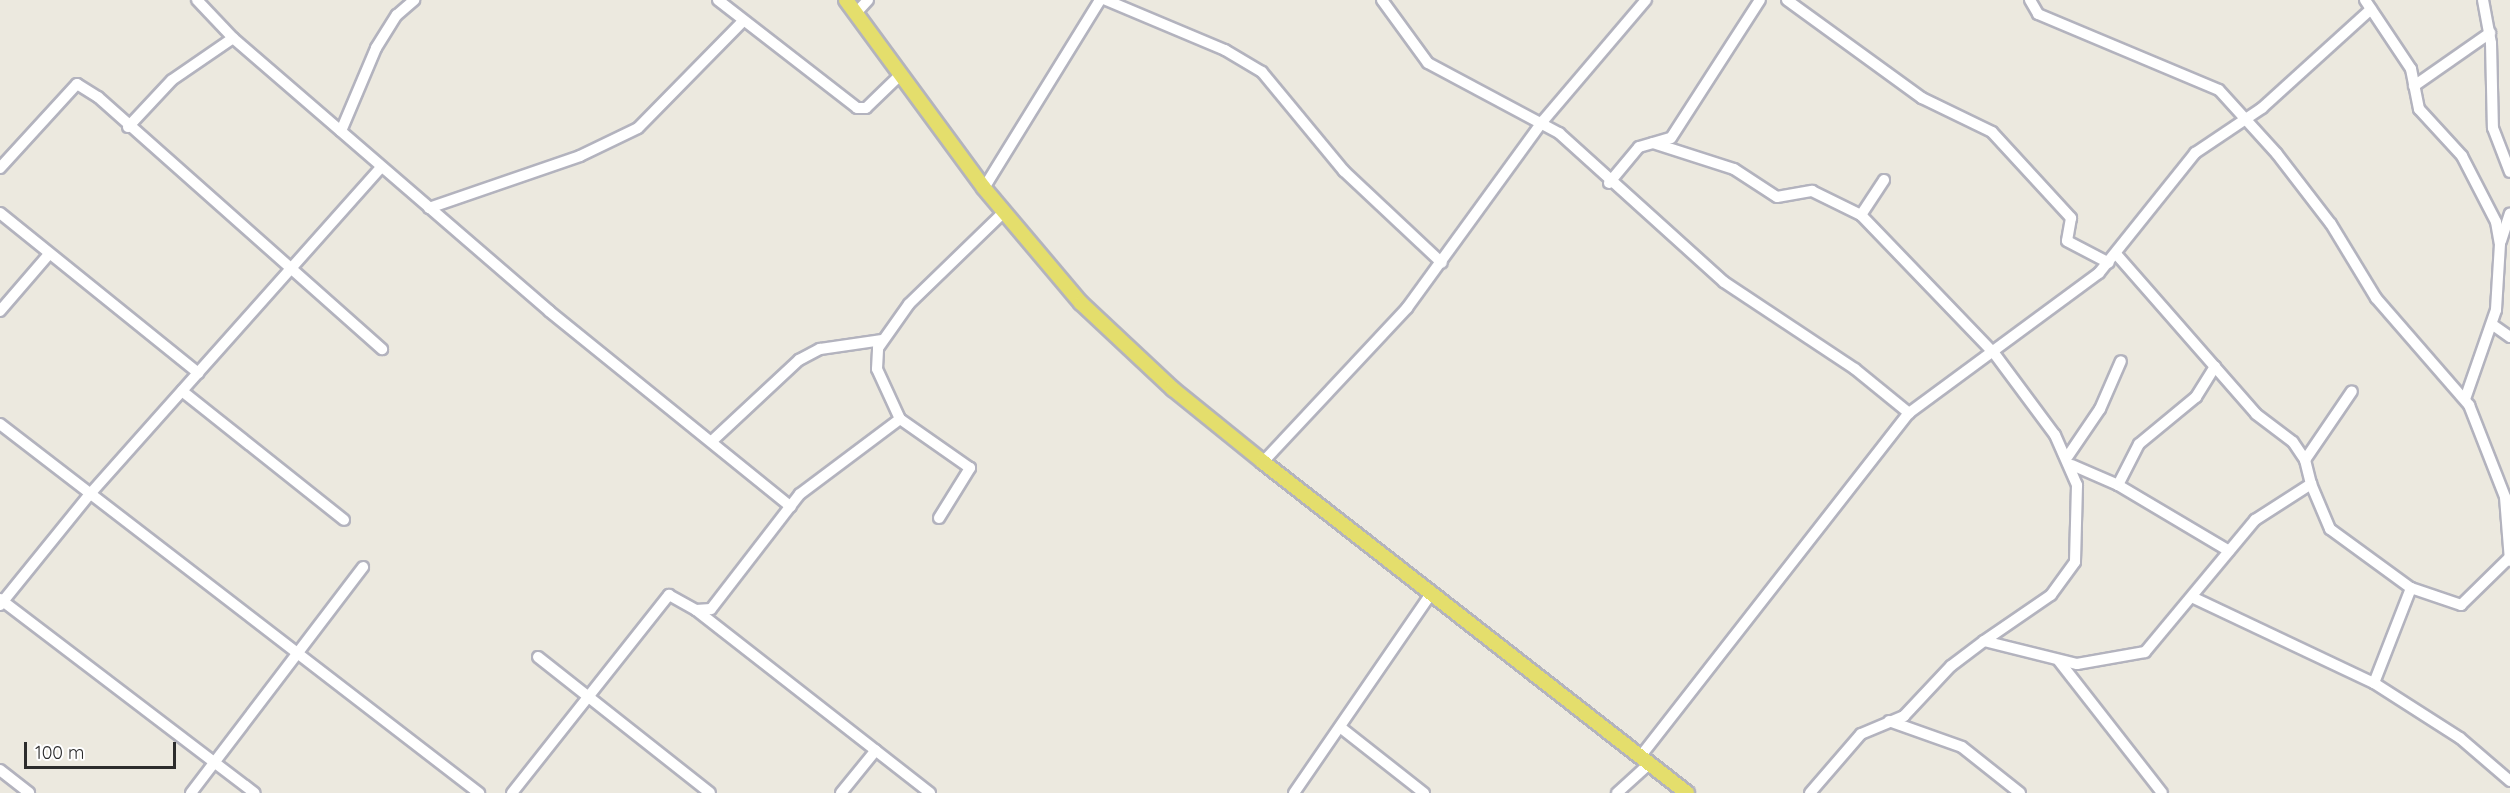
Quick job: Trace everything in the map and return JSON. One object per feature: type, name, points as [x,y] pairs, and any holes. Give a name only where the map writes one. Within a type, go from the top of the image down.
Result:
[{"type":"main road","points":[[846,0],[1003,213],[1081,303],[1173,389],[1263,462],[1687,793]]},
{"type":"street","points":[[197,0],[233,38],[429,208],[791,507]]},
{"type":"street","points":[[341,130],[389,25],[414,0]]},
{"type":"street","points":[[718,0],[857,108],[867,108],[900,75]]},
{"type":"street","points":[[855,14],[868,0]]},
{"type":"street","points":[[984,188],[1100,0]]},
{"type":"street","points":[[1106,0],[1225,50],[1262,72],[1344,171],[1442,263]]},
{"type":"street","points":[[1382,0],[1428,63],[1543,121],[1609,183],[1724,282],[1855,369],[1909,413]]},
{"type":"street","points":[[1263,462],[1367,353],[1442,263],[1543,121],[1646,0]]},
{"type":"street","points":[[1609,183],[1639,147],[1671,138],[1760,0]]},
{"type":"street","points":[[1787,0],[1922,98],[1992,132],[2071,218],[2067,241],[2113,259],[2305,460],[2311,484],[2330,529],[2411,588],[2461,605],[2509,560],[2509,518],[2499,474],[2465,399],[2376,298],[2324,215],[2219,90],[2038,14],[2030,0]]},
{"type":"street","points":[[2483,0],[2490,33],[2493,128],[2510,172]]},
{"type":"street","points":[[1617,793],[1909,413],[1943,382],[1994,353],[2113,259],[2195,153],[2245,120],[2368,4],[2411,69],[2419,109],[2463,156],[2493,214],[2500,244]]},
{"type":"street","points":[[429,208],[580,156],[638,128],[744,21]]},
{"type":"street","points":[[2414,86],[2490,33]]},
{"type":"street","points":[[128,127],[172,80],[233,38]]},
{"type":"street","points":[[0,168],[73,85],[98,97],[128,127],[382,349]]},
{"type":"street","points":[[1653,143],[1734,169],[1772,195],[1812,191],[1860,215],[1994,353],[2070,460],[2078,507],[2075,562],[2051,595],[1951,666],[1904,716],[1861,734],[1810,793]]},
{"type":"street","points":[[255,793],[1,602],[90,494],[381,167]]},
{"type":"street","points":[[1860,215],[1884,180]]},
{"type":"street","points":[[0,213],[198,373]]},
{"type":"street","points":[[939,518],[970,468],[900,419],[878,369],[882,340],[909,304],[1003,213]]},
{"type":"street","points":[[2465,399],[2493,325],[2500,244],[2510,213]]},
{"type":"street","points":[[0,311],[50,254]]},
{"type":"street","points":[[2493,325],[2510,336]]},
{"type":"street","points":[[712,441],[799,360],[820,349],[882,340]]},
{"type":"street","points":[[2070,460],[2100,409],[2121,361]]},
{"type":"street","points":[[2118,485],[2139,444],[2196,397],[2215,366]]},
{"type":"street","points":[[182,391],[344,520]]},
{"type":"street","points":[[2305,460],[2352,391]]},
{"type":"street","points":[[696,610],[711,609],[811,484],[900,419]]},
{"type":"street","points":[[0,424],[479,793]]},
{"type":"street","points":[[2070,460],[2118,485],[2229,551]]},
{"type":"street","points":[[1984,641],[2059,661],[2091,662],[2145,652],[2194,598],[2255,520],[2311,484]]},
{"type":"street","points":[[191,793],[363,567]]},
{"type":"street","points":[[2374,683],[2411,588]]},
{"type":"street","points":[[1294,793],[1431,594]]},
{"type":"street","points":[[512,793],[590,698],[669,595],[696,610],[930,793]]},
{"type":"street","points":[[2194,598],[2374,683],[2469,744],[2510,781]]},
{"type":"street","points":[[711,609],[715,625]]},
{"type":"street","points":[[538,657],[710,793]]},
{"type":"street","points":[[2059,661],[2162,793]]},
{"type":"street","points":[[1889,721],[1962,747],[2020,793]]},
{"type":"street","points":[[1340,727],[1424,793]]},
{"type":"street","points":[[841,793],[876,750]]},
{"type":"street","points":[[0,770],[29,793]]}]
